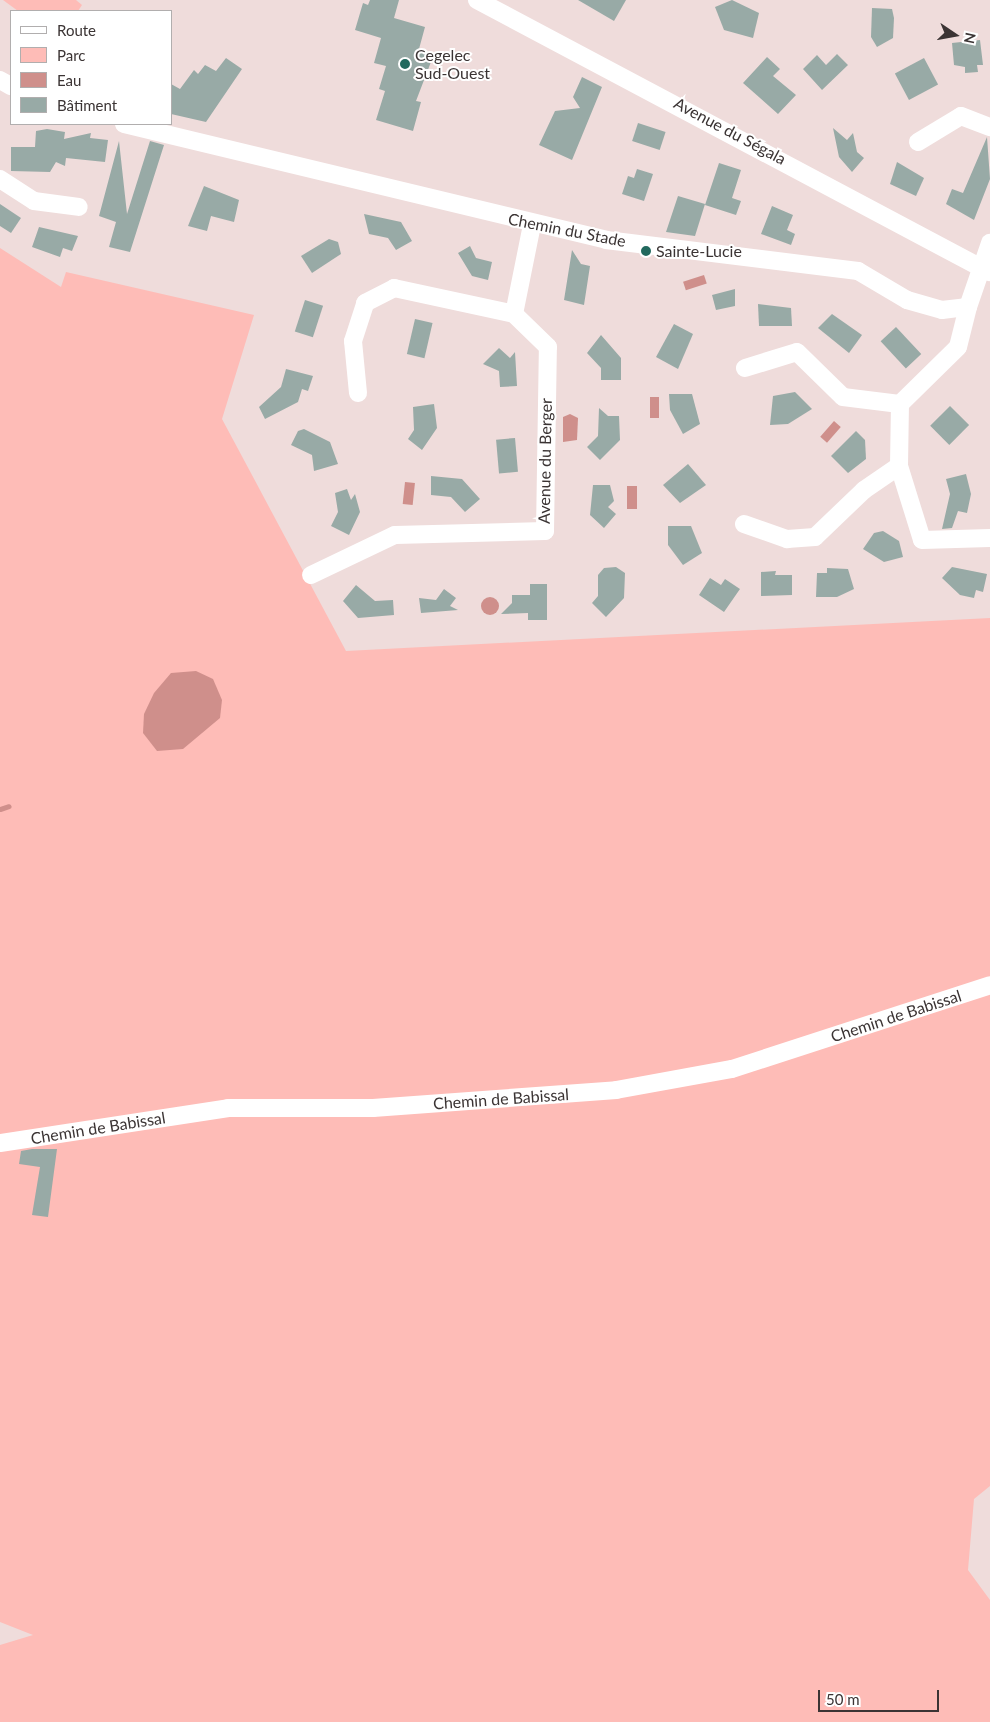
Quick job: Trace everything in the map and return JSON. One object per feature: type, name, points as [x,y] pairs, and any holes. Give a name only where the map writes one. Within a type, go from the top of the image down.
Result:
[{"type":"street","name":"Avenue du Ségala","points":[[477,0],[985,269]]},
{"type":"street","points":[[918,142],[961,116],[990,127]]},
{"type":"street","name":"Chemin du Stade","points":[[128,125],[532,225],[606,240],[858,271],[907,300],[942,310],[968,307]]},
{"type":"street","points":[[0,179],[34,201],[79,207]]},
{"type":"street","points":[[358,393],[353,341],[365,303],[394,288],[514,314],[532,225]]},
{"type":"street","points":[[990,244],[985,269],[968,307],[958,347],[900,404],[899,466],[922,540],[990,538]]},
{"type":"street","name":"Avenue du Berger","points":[[311,575],[395,535],[545,531],[548,347],[514,314]]},
{"type":"street","points":[[745,368],[797,352],[843,397],[900,404]]},
{"type":"street","points":[[744,524],[786,539],[815,537],[864,490],[899,466]]},
{"type":"street","name":"Chemin de Babissal","points":[[0,1142],[228,1108],[374,1108],[616,1090],[732,1069],[990,985]]},
{"type":"green space","points":[[3,0],[76,0],[82,5],[79,10],[17,10]]},
{"type":"green space","points":[[0,248],[61,287],[66,272],[254,315],[222,419],[346,651],[990,618],[990,1486],[974,1499],[968,1570],[990,1600],[990,1722],[0,1722],[0,1645],[33,1635],[0,1622]]},
{"type":"water","points":[[704,275],[707,284],[686,290],[683,282]]},
{"type":"water","points":[[650,397],[659,397],[659,418],[650,418]]},
{"type":"water","points":[[570,414],[578,418],[577,440],[563,442],[563,417]]},
{"type":"water","points":[[834,421],[841,427],[827,443],[820,437]]},
{"type":"water","points":[[405,482],[415,483],[413,505],[403,504]]},
{"type":"water","points":[[627,486],[637,486],[637,509],[627,509]]},
{"type":"water","points":[[490,597],[496,600],[499,606],[496,612],[490,615],[484,612],[481,606],[484,600]]},
{"type":"water","points":[[196,671],[213,679],[222,700],[220,718],[183,749],[157,751],[143,733],[144,714],[154,693],[171,673]]},
{"type":"building","name":"Cegelec Sud-Ouest","points":[[370,0],[399,0],[394,18],[425,27],[419,49],[434,54],[416,101],[421,102],[413,131],[376,120],[385,91],[379,89],[386,66],[374,63],[381,38],[355,30],[363,3],[368,5]]},
{"type":"building","points":[[578,0],[626,0],[614,21]]},
{"type":"building","points":[[732,0],[759,13],[753,38],[724,30],[715,7]]},
{"type":"building","points":[[872,8],[892,9],[894,18],[893,38],[877,47],[871,37]]},
{"type":"building","points":[[980,40],[983,65],[977,65],[978,72],[965,73],[965,67],[954,65],[952,43]]},
{"type":"building","points":[[837,54],[848,65],[822,90],[803,69],[817,55],[826,65]]},
{"type":"building","points":[[767,57],[780,69],[773,76],[796,95],[778,114],[743,83]]},
{"type":"building","points":[[226,58],[242,69],[206,122],[172,114],[172,85],[180,89],[194,70],[198,74],[205,65],[216,71]]},
{"type":"building","points":[[924,58],[938,84],[909,100],[895,73]]},
{"type":"building","points":[[582,77],[602,87],[572,160],[539,145],[555,111],[580,108],[573,97]]},
{"type":"building","points":[[638,123],[666,132],[660,150],[632,141]]},
{"type":"building","points":[[833,128],[847,140],[853,133],[857,152],[864,158],[852,172],[839,157]]},
{"type":"building","points":[[47,129],[65,132],[64,139],[91,133],[90,138],[108,140],[105,162],[66,158],[65,166],[56,162],[50,172],[11,171],[11,147],[35,147],[36,131]]},
{"type":"building","points":[[987,137],[990,179],[974,220],[946,204],[952,189],[963,193]]},
{"type":"building","points":[[119,141],[127,214],[150,141],[164,145],[130,252],[109,247],[116,222],[99,216]]},
{"type":"building","points":[[897,162],[924,178],[916,196],[890,184]]},
{"type":"building","points":[[719,163],[741,170],[732,198],[741,201],[736,215],[705,205]]},
{"type":"building","points":[[637,169],[653,174],[644,201],[622,194],[628,176],[634,178]]},
{"type":"building","points":[[204,186],[239,200],[234,222],[211,216],[207,231],[188,226]]},
{"type":"building","points":[[678,196],[705,204],[695,236],[666,232]]},
{"type":"building","points":[[0,204],[21,218],[11,233],[0,226]]},
{"type":"building","points":[[772,206],[793,215],[787,230],[795,234],[791,245],[761,234]]},
{"type":"building","points":[[364,214],[401,222],[412,241],[396,250],[388,238],[369,234]]},
{"type":"building","points":[[39,227],[78,236],[72,251],[63,248],[60,257],[32,247]]},
{"type":"building","points":[[329,239],[338,242],[341,254],[312,273],[301,256]]},
{"type":"building","points":[[470,246],[476,258],[492,262],[488,280],[472,276],[458,253]]},
{"type":"building","points":[[572,250],[581,264],[590,266],[584,305],[564,300]]},
{"type":"building","points":[[735,289],[735,306],[716,310],[712,295]]},
{"type":"building","points":[[305,300],[323,306],[313,337],[295,331]]},
{"type":"building","points":[[758,304],[791,308],[792,326],[759,326]]},
{"type":"building","points":[[832,314],[862,335],[849,353],[818,328]]},
{"type":"building","points":[[415,319],[433,323],[424,358],[407,354]]},
{"type":"building","points":[[674,324],[693,334],[678,369],[656,357]]},
{"type":"building","points":[[896,327],[921,354],[906,368],[881,341]]},
{"type":"building","points":[[601,335],[621,358],[621,380],[601,380],[601,368],[587,353]]},
{"type":"building","points":[[499,348],[510,358],[515,352],[517,386],[500,387],[499,371],[483,364]]},
{"type":"building","points":[[286,369],[313,376],[308,391],[302,389],[298,402],[265,419],[259,407],[281,387]]},
{"type":"building","points":[[795,392],[812,409],[788,424],[770,425],[773,396]]},
{"type":"building","points":[[669,394],[692,394],[700,424],[683,434],[670,410]]},
{"type":"building","points":[[434,404],[437,428],[422,450],[408,439],[414,430],[413,407]]},
{"type":"building","points":[[950,406],[969,425],[949,445],[930,426]]},
{"type":"building","points":[[599,408],[608,416],[619,416],[620,440],[600,460],[587,447],[598,436]]},
{"type":"building","points":[[304,429],[330,442],[338,464],[314,471],[312,455],[291,445],[298,431]]},
{"type":"building","points":[[856,431],[865,440],[866,459],[848,473],[831,456]]},
{"type":"building","points":[[515,438],[518,472],[499,474],[496,440]]},
{"type":"building","points":[[688,464],[706,485],[680,503],[663,485]]},
{"type":"building","points":[[966,474],[971,494],[967,513],[958,511],[952,528],[942,529],[950,494],[946,479]]},
{"type":"building","points":[[431,476],[462,479],[480,499],[465,512],[451,497],[431,495]]},
{"type":"building","points":[[593,485],[610,485],[614,501],[608,507],[616,514],[604,528],[590,515]]},
{"type":"building","points":[[347,489],[351,500],[355,494],[360,512],[349,535],[331,526],[338,512],[335,493]]},
{"type":"building","points":[[668,526],[691,526],[702,553],[683,565],[668,545]]},
{"type":"building","points":[[883,531],[899,541],[903,557],[884,562],[863,549],[874,533]]},
{"type":"building","points":[[616,567],[625,573],[624,598],[606,617],[592,603],[598,596],[598,575],[604,568]]},
{"type":"building","points":[[952,567],[987,574],[983,592],[976,590],[974,598],[960,595],[942,578]]},
{"type":"building","points":[[827,568],[848,569],[854,589],[837,597],[816,597],[817,573],[827,573]]},
{"type":"building","points":[[776,571],[775,575],[792,575],[792,595],[761,596],[761,572]]},
{"type":"building","points":[[710,578],[721,585],[725,579],[740,589],[724,612],[699,595]]},
{"type":"building","points":[[530,584],[547,584],[547,620],[528,620],[528,613],[501,614],[512,603],[512,595],[530,595]]},
{"type":"building","points":[[356,585],[375,601],[393,600],[394,615],[358,618],[343,601]]},
{"type":"building","points":[[444,589],[456,598],[450,606],[458,610],[421,613],[419,598],[436,600]]},
{"type":"building","points":[[57,1149],[48,1217],[32,1215],[40,1167],[19,1164],[21,1151]]},
{"type":"waterway","points":[[0,809],[9,806]]},
{"type":"place","name":"Cegelec Sud-Ouest","points":[[405,64]]},
{"type":"place","name":"Sainte-Lucie","points":[[646,251]]}]
